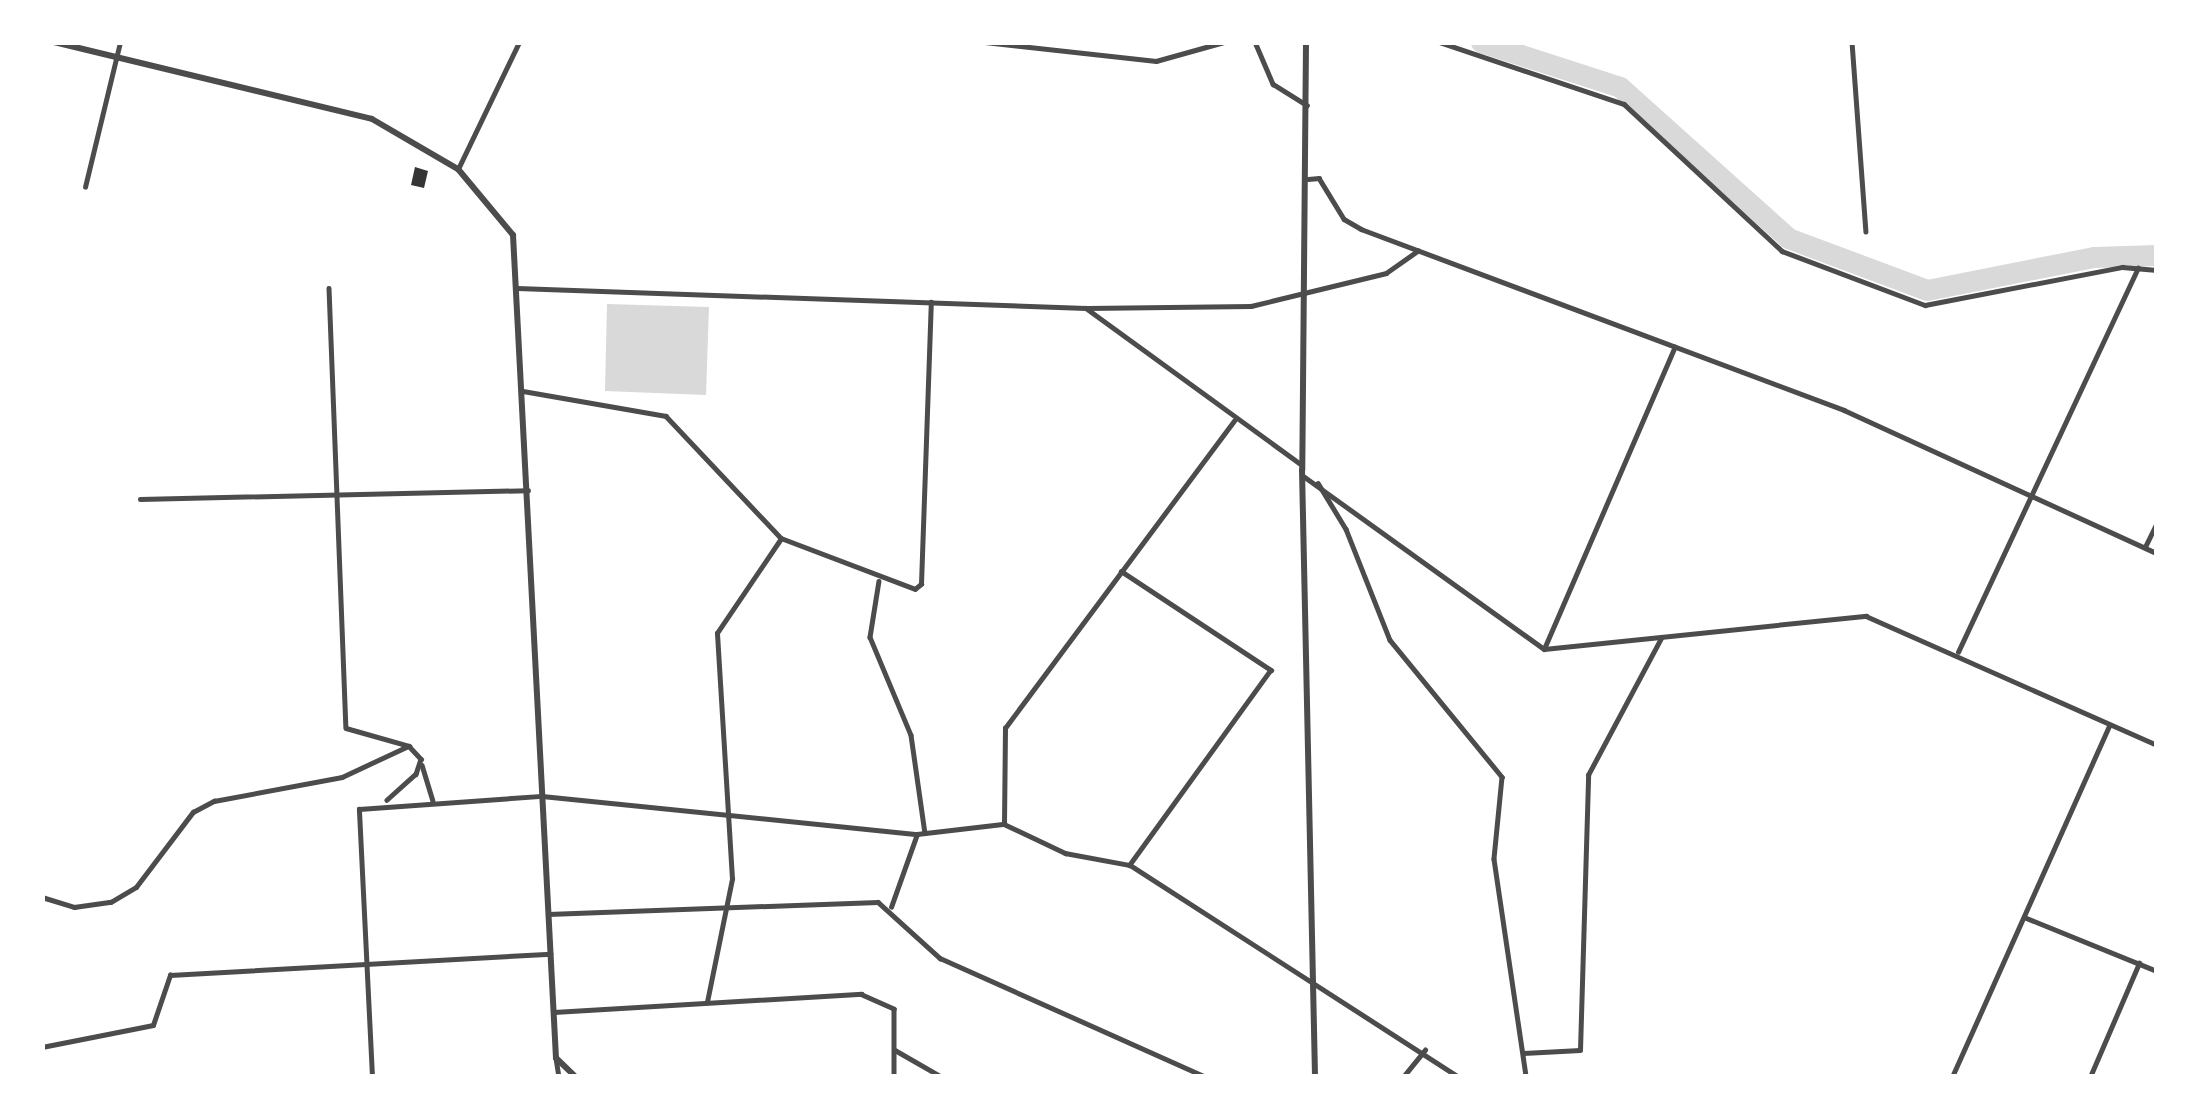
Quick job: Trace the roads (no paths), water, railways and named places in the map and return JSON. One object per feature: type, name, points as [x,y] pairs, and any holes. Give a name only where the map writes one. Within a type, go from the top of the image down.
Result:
[{"type":"street","points":[[54,42],[372,119],[458,169],[513,235],[559,1077]]},
{"type":"street","points":[[85,187],[120,42]]},
{"type":"street","points":[[458,169],[519,42]]},
{"type":"street","points":[[985,42],[1156,61],[1223,42]]},
{"type":"street","points":[[1255,42],[1273,84],[1307,105]]},
{"type":"street","points":[[1306,42],[1308,295],[1302,475],[1315,1077]]},
{"type":"street","points":[[1439,42],[1624,104],[1782,251],[1925,305],[2138,268],[2157,270]]},
{"type":"street","points":[[1697,42],[1738,42]]},
{"type":"street","points":[[1852,42],[1866,231]]},
{"type":"street","points":[[1308,179],[1326,186],[1344,219],[1844,410],[2157,553]]},
{"type":"street","points":[[517,288],[1086,308],[1251,306],[1386,273],[1418,250]]},
{"type":"street","points":[[1958,652],[2035,497],[2138,268]]},
{"type":"street","points":[[329,288],[346,728],[409,746],[421,759],[434,801]]},
{"type":"street","points":[[523,391],[666,416],[781,538],[878,581],[922,584],[931,302]]},
{"type":"street","points":[[1086,308],[1302,465]]},
{"type":"street","points":[[1544,649],[1675,347]]},
{"type":"street","points":[[1004,824],[1005,728],[1235,420]]},
{"type":"street","points":[[1302,475],[1317,481],[1544,649],[1866,616],[1958,652],[2157,746]]},
{"type":"street","points":[[1317,481],[1346,529],[1390,640],[1502,777],[1494,860],[1526,1077]]},
{"type":"street","points":[[140,499],[528,490]]},
{"type":"street","points":[[2145,547],[2157,522]]},
{"type":"street","points":[[707,1002],[725,910],[727,814],[718,623],[781,538]]},
{"type":"street","points":[[1121,572],[1271,670],[1130,866]]},
{"type":"street","points":[[878,581],[870,638],[911,735],[921,834],[890,907]]},
{"type":"street","points":[[1523,1053],[1580,1050],[1588,775],[1661,638]]},
{"type":"street","points":[[1952,1077],[2110,724]]},
{"type":"street","points":[[42,897],[74,907],[111,902],[136,887],[193,812],[214,801],[342,777],[409,746]]},
{"type":"street","points":[[372,1077],[356,815],[386,802],[416,774],[421,759]]},
{"type":"street","points":[[386,802],[542,796],[921,834],[1004,824],[1065,853],[1130,866],[1425,1050],[1459,1077]]},
{"type":"street","points":[[548,914],[890,907],[940,958],[1206,1077]]},
{"type":"street","points":[[2024,917],[2157,971]]},
{"type":"street","points":[[42,1048],[153,1024],[170,976],[364,961],[550,954]]},
{"type":"street","points":[[2090,1077],[2139,964]]},
{"type":"street","points":[[554,1012],[861,994],[894,1009],[894,1077]]},
{"type":"street","points":[[894,1049],[942,1077]]},
{"type":"street","points":[[1403,1077],[1425,1050]]},
{"type":"street","points":[[556,1058],[577,1077]]},
{"type":"waterway","points":[[1481,42],[1620,87],[1788,238],[1927,290],[2094,257],[2157,255]]}]
